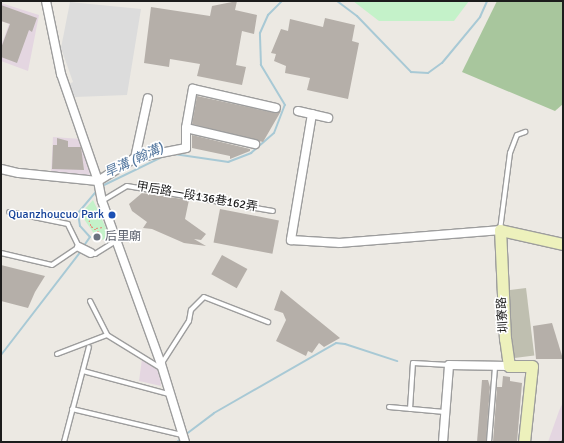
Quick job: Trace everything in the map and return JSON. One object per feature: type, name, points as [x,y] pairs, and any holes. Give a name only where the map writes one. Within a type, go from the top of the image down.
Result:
[{"type":"street","points":[[46,1],[61,74],[99,191],[162,367],[168,394],[184,438]]},
{"type":"street","points":[[99,191],[135,158],[186,148],[186,128],[193,89],[276,108]]},
{"type":"street","points":[[135,158],[148,98]]},
{"type":"street","points":[[298,110],[328,118]]},
{"type":"street","points":[[312,114],[291,240],[340,243],[500,230],[563,244]]},
{"type":"street","points":[[186,128],[255,144]]},
{"type":"street","points":[[1,169],[99,191]]},
{"type":"street","name":"圳寮路","points":[[500,230],[505,339],[509,366]]},
{"type":"street","points":[[79,247],[92,253]]},
{"type":"street","points":[[443,442],[448,365],[495,367],[532,366],[524,442]]},
{"type":"lane","points":[[500,230],[510,153],[517,135],[525,132]]},
{"type":"lane","name":"甲后路一段136巷162弄","points":[[99,191],[127,186],[273,211]]},
{"type":"lane","points":[[1,253],[52,265],[79,247],[68,224],[9,212]]},
{"type":"lane","points":[[92,253],[95,254],[117,240]]},
{"type":"lane","points":[[90,301],[107,335],[162,367],[189,321],[191,310],[204,297],[268,322]]},
{"type":"lane","points":[[57,354],[107,335]]},
{"type":"lane","points":[[64,442],[89,347]]},
{"type":"lane","points":[[410,409],[413,364],[448,365]]},
{"type":"lane","points":[[488,442],[495,367]]},
{"type":"lane","points":[[83,371],[168,394]]},
{"type":"lane","points":[[389,407],[445,412]]},
{"type":"lane","points":[[72,409],[184,438]]},
{"type":"path","points":[[96,218],[92,213],[89,220],[91,226],[99,232],[101,240]]},
{"type":"shaded area","points":[[70,2],[141,9],[127,95],[75,97],[69,84],[73,82],[61,48]]},
{"type":"shaded area","points":[[1,3],[39,15],[28,71],[1,61],[1,46],[9,24],[1,21]]},
{"type":"shaded area","points":[[53,137],[81,139],[88,157],[90,176],[51,174]]},
{"type":"shaded area","points":[[526,288],[534,355],[514,358],[506,290]]},
{"type":"shaded area","points":[[142,359],[159,371],[161,386],[139,381]]},
{"type":"shaded area","points":[[563,402],[563,442],[548,442],[559,411]]},
{"type":"green space","points":[[353,1],[469,1],[454,21],[379,21]]},
{"type":"green space","points":[[497,1],[563,1],[563,104],[555,111],[462,72]]},
{"type":"green space","points":[[93,200],[110,237],[99,241],[82,216],[85,209]]},
{"type":"building","points":[[237,1],[235,10],[257,15],[254,34],[242,31],[236,65],[246,67],[242,85],[197,76],[200,64],[170,59],[169,67],[144,63],[151,7],[210,16],[212,6]]},
{"type":"building","points":[[1,5],[37,18],[32,32],[29,30],[17,63],[1,57],[1,48],[10,24],[1,21]]},
{"type":"building","points":[[325,18],[355,25],[352,41],[359,43],[348,99],[307,90],[310,78],[285,73],[286,66],[274,61],[276,54],[271,53],[281,29],[288,31],[290,19],[323,27]]},
{"type":"building","points":[[197,96],[275,113],[281,111],[263,142],[192,124]]},
{"type":"building","points":[[192,135],[250,149],[250,151],[230,159],[230,156],[192,148]]},
{"type":"building","points":[[57,138],[68,141],[68,147],[81,147],[84,170],[52,169],[53,145],[57,145]]},
{"type":"building","points":[[142,193],[189,200],[185,219],[206,234],[201,240],[194,239],[206,246],[184,243],[152,229],[143,228],[147,222],[132,211],[129,204]]},
{"type":"building","points":[[220,209],[279,220],[272,254],[214,242]]},
{"type":"building","points":[[222,255],[247,269],[237,288],[211,274]]},
{"type":"building","points":[[1,265],[45,276],[35,292],[28,308],[1,301]]},
{"type":"building","points":[[281,290],[340,338],[324,347],[319,343],[312,353],[308,351],[306,356],[276,341],[286,320],[283,313],[274,310]]},
{"type":"building","points":[[552,323],[563,359],[536,359],[533,326]]},
{"type":"building","points":[[503,376],[510,377],[510,381],[522,383],[517,442],[493,442],[497,387],[502,387]]},
{"type":"building","points":[[482,380],[488,380],[490,387],[486,442],[477,442]]},
{"type":"waterway","name":"旱溝 (翰溝)","points":[[174,154],[228,162],[251,153],[274,133],[285,105],[261,65],[260,33],[268,15],[282,1]]},
{"type":"waterway","name":"旱溝 (翰溝)","points":[[337,1],[357,16],[411,72],[428,73],[442,63],[480,17],[487,1]]},
{"type":"waterway","name":"旱溝 (翰溝)","points":[[102,186],[166,155]]},
{"type":"waterway","name":"旱溝 (翰溝)","points":[[83,247],[90,237],[80,226],[78,213],[97,190]]},
{"type":"waterway","name":"旱溝 (翰溝)","points":[[1,355],[81,251]]},
{"type":"waterway","points":[[185,435],[214,413],[336,343],[345,344],[397,361]]},
{"type":"waterway","points":[[177,442],[182,438]]},
{"type":"place","name":"Quanzhoucuo Park","points":[[112,215]]},
{"type":"place","name":"后里廟","points":[[97,237]]}]
